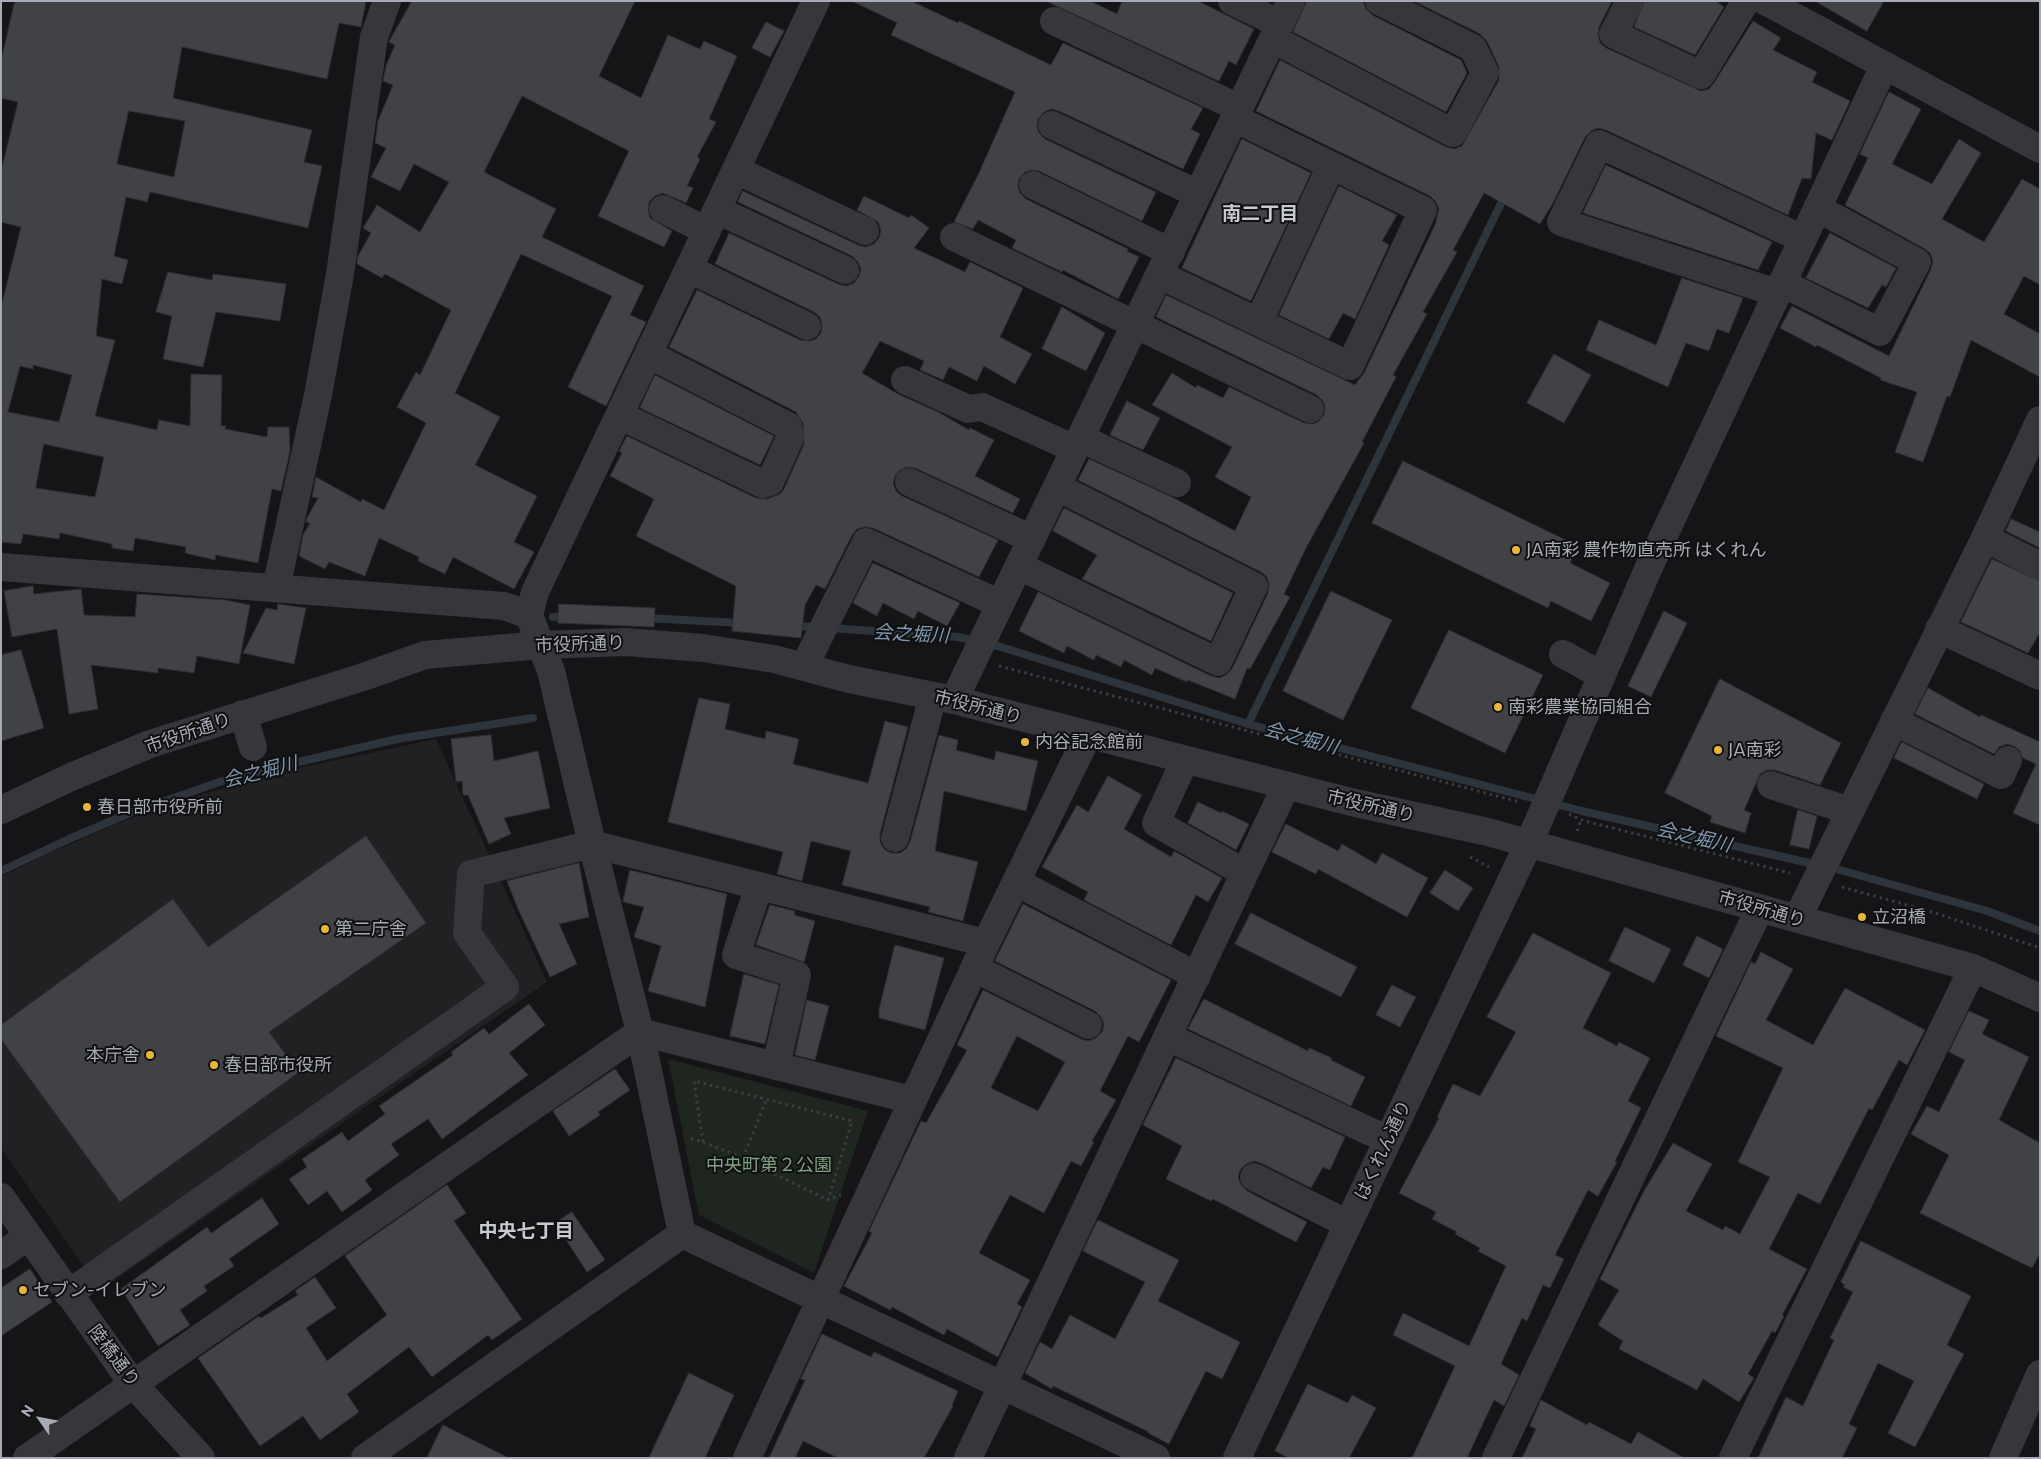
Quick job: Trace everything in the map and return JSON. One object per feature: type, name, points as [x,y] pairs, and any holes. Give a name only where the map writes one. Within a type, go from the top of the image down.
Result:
[{"type":"street","points":[[276,588],[318,395],[340,274],[374,37],[387,1]]},
{"type":"street","points":[[682,1234],[640,1032],[592,844],[552,671],[528,614],[535,592],[816,1]]},
{"type":"street","points":[[1232,1],[1281,21],[1453,133],[1485,73],[1472,48],[1379,1]]},
{"type":"street","points":[[1630,1],[1613,34],[1701,75],[1746,1]]},
{"type":"street","points":[[1765,1],[2040,149]]},
{"type":"street","points":[[1033,185],[1259,321],[1350,366],[1423,210],[1331,166],[1237,113],[1054,21]]},
{"type":"street","points":[[895,838],[944,698],[985,650],[1000,604],[1281,21]]},
{"type":"street","name":"はくれん通り","points":[[1237,1458],[1529,843],[1534,811],[1553,786],[1631,625],[1780,288],[1884,66]]},
{"type":"street","points":[[1052,125],[1198,194]]},
{"type":"street","points":[[1803,239],[1599,144],[1561,222],[1780,288],[1880,332],[1917,262],[1817,208]]},
{"type":"street","points":[[1259,321],[1331,166]]},
{"type":"street","points":[[736,170],[865,231]]},
{"type":"street","points":[[663,209],[712,220],[845,270]]},
{"type":"street","points":[[954,237],[1310,408]]},
{"type":"street","points":[[689,269],[808,326]]},
{"type":"street","points":[[619,414],[763,484],[770,482],[790,438],[788,426],[648,354]]},
{"type":"street","points":[[905,380],[968,409],[982,407],[1177,482]]},
{"type":"street","points":[[1801,910],[1985,538],[2040,420]]},
{"type":"street","points":[[909,482],[1032,539]]},
{"type":"street","points":[[1019,566],[1218,662],[1254,586],[1057,487]]},
{"type":"street","points":[[1985,538],[2040,566]]},
{"type":"street","points":[[804,667],[866,542],[1000,604]]},
{"type":"street","points":[[1,567],[504,606],[528,614]]},
{"type":"street","points":[[1939,629],[2040,676]]},
{"type":"street","name":"市役所通り","points":[[1,810],[71,777],[150,744],[362,678],[425,655],[541,645],[626,642],[703,648],[774,659],[849,679],[944,698],[1286,786],[1529,843],[1760,908],[1801,910],[1973,968],[2040,998]]},
{"type":"street","points":[[1563,654],[1600,689]]},
{"type":"street","points":[[243,714],[252,747]]},
{"type":"street","points":[[1894,721],[2001,775],[2008,760]]},
{"type":"street","points":[[747,1458],[819,1299],[974,968],[1088,735]]},
{"type":"street","points":[[1185,760],[1156,823],[1245,873]]},
{"type":"street","points":[[1771,785],[1850,811]]},
{"type":"street","points":[[968,1458],[1286,786]]},
{"type":"street","points":[[68,1294],[504,987],[467,933],[471,874],[592,844],[986,943]]},
{"type":"street","points":[[1016,882],[1197,976]]},
{"type":"street","points":[[759,886],[736,955],[797,975],[776,1066]]},
{"type":"street","points":[[1496,1458],[1760,908]]},
{"type":"street","points":[[974,968],[1088,1025]]},
{"type":"street","points":[[1733,1458],[1973,968]]},
{"type":"street","points":[[27,1458],[640,1032],[912,1100]]},
{"type":"street","points":[[1168,1037],[1388,1140]]},
{"type":"street","points":[[1254,1177],[1348,1224]]},
{"type":"street","name":"陸橋通り","points":[[1,1197],[27,1237],[133,1384],[202,1458]]},
{"type":"street","points":[[682,1234],[1156,1458]]},
{"type":"street","points":[[365,1458],[682,1234]]},
{"type":"street","points":[[1,1254],[27,1237]]},
{"type":"street","points":[[2003,1458],[2032,1411],[2040,1374]]},
{"type":"path","points":[[985,650],[1004,666],[1472,791],[1534,811]]},
{"type":"path","points":[[1569,814],[1581,820],[1794,874]]},
{"type":"path","points":[[1576,833],[1581,820]]},
{"type":"path","points":[[1468,856],[1493,869]]},
{"type":"path","points":[[1834,885],[1932,912],[2040,948]]},
{"type":"path","points":[[703,1142],[694,1081],[852,1121],[828,1200]]},
{"type":"path","points":[[742,1158],[766,1100]]},
{"type":"path","points":[[690,1138],[742,1158],[828,1200],[844,1194]]},
{"type":"shaded area","name":"春日部市役所","points":[[436,739],[547,982],[100,1290],[1,1148],[1,877],[45,855],[126,820],[204,794],[270,774]]},
{"type":"green space","name":"中央町第２公園","points":[[668,1059],[868,1111],[814,1273],[699,1215]]},
{"type":"building","points":[[15,1],[366,1],[361,27],[339,23],[327,79],[182,47],[173,98],[312,130],[304,162],[322,166],[308,228],[150,192],[147,202],[126,197],[114,256],[128,260],[122,284],[102,279],[96,336],[115,340],[95,416],[157,430],[159,420],[190,426],[191,374],[222,375],[221,426],[226,426],[225,429],[267,437],[268,427],[289,427],[290,451],[281,491],[272,489],[258,563],[216,555],[215,560],[185,553],[186,547],[135,538],[133,551],[112,548],[112,544],[60,533],[59,539],[23,534],[21,544],[1,542],[1,307],[21,227],[1,222],[1,171],[18,102],[1,98],[1,61]],"holes":[[[129,111],[185,121],[174,177],[117,164]],[[33,365],[72,375],[59,422],[8,412],[20,366],[33,369]],[[44,444],[104,457],[95,497],[36,488]]]},
{"type":"building","points":[[412,1],[635,1],[599,76],[641,98],[668,35],[700,49],[704,41],[737,56],[709,119],[716,122],[697,157],[700,159],[687,186],[693,188],[686,203],[663,193],[655,196],[649,202],[650,218],[672,231],[664,247],[598,216],[629,151],[522,96],[484,172],[556,209],[542,237],[644,286],[630,315],[646,322],[606,406],[568,387],[612,296],[521,254],[455,393],[500,417],[475,465],[537,496],[514,542],[534,552],[514,589],[453,557],[445,574],[418,561],[419,557],[379,538],[365,576],[329,562],[325,569],[299,556],[303,535],[310,523],[306,522],[307,518],[318,498],[312,497],[316,477],[361,502],[362,499],[384,510],[426,423],[397,407],[416,372],[420,375],[451,310],[385,274],[382,278],[357,264],[358,256],[371,233],[363,228],[377,205],[420,232],[449,182],[414,164],[400,191],[371,177],[386,148],[375,143],[378,121],[393,85],[383,81],[386,66],[395,45],[389,42]]},
{"type":"building","points":[[852,1],[911,1],[958,23],[959,21],[1051,65],[1063,43],[1203,108],[1191,129],[1200,134],[1183,169],[1059,111],[1051,109],[1044,112],[1038,119],[1037,127],[1039,133],[1045,139],[1156,192],[1142,221],[1039,171],[1031,170],[1025,172],[1019,179],[1018,187],[1020,193],[1026,199],[1128,249],[1127,251],[1139,257],[1118,299],[1063,270],[1062,272],[1012,248],[1016,240],[978,220],[973,229],[954,222],[978,175],[1015,92],[891,35],[897,23]]},
{"type":"building","points":[[1046,1],[1090,1],[1117,14],[1122,1],[1198,1],[1254,29],[1236,65],[1229,61],[1219,81]]},
{"type":"building","points":[[1307,1],[1363,1],[1366,9],[1372,15],[1461,60],[1467,73],[1446,112],[1293,32]]},
{"type":"building","points":[[1414,1],[1612,1],[1599,27],[1600,43],[1606,48],[1701,91],[1709,89],[1714,83],[1753,21],[1781,38],[1773,50],[1817,72],[1812,82],[1850,101],[1832,140],[1816,133],[1811,179],[1802,178],[1788,215],[1606,130],[1598,128],[1591,131],[1585,137],[1553,203],[1540,224],[1484,193],[1453,250],[1457,252],[1423,312],[1427,314],[1393,375],[1396,377],[1362,442],[1364,443],[1306,548],[1284,594],[1290,597],[1250,669],[1247,668],[1235,699],[1155,668],[1152,675],[1124,660],[1121,667],[1096,655],[1094,660],[1067,646],[1064,653],[1019,631],[1038,592],[1211,676],[1219,678],[1226,675],[1232,669],[1268,593],[1269,584],[1267,577],[1261,572],[1078,480],[1089,459],[1174,498],[1235,531],[1251,497],[1215,477],[1232,447],[1152,405],[1172,373],[1196,388],[1197,385],[1223,398],[1229,387],[1304,423],[1312,424],[1318,422],[1324,415],[1325,407],[1323,401],[1317,395],[1156,317],[1166,295],[1355,385],[1364,373],[1435,225],[1439,209],[1436,202],[1430,196],[1256,111],[1280,60],[1446,147],[1454,149],[1462,146],[1499,80],[1499,67],[1487,41],[1480,34]]},
{"type":"building","points":[[1645,1],[1716,1],[1724,7],[1695,55],[1634,27]]},
{"type":"building","points":[[1815,1],[1884,1],[1867,31]]},
{"type":"building","points":[[766,22],[784,31],[770,57],[752,48]]},
{"type":"building","points":[[1889,92],[1921,109],[1892,164],[1932,184],[1959,139],[1981,153],[1942,219],[1984,242],[2022,179],[2040,189],[2040,285],[2024,276],[2004,314],[2040,334],[2040,377],[1971,340],[1950,397],[1947,396],[1923,462],[1895,452],[1917,392],[1880,380],[1881,378],[1780,328],[1792,306],[1889,356],[1931,269],[1933,261],[1930,253],[1925,249],[1845,205],[1868,158],[1860,154]]},
{"type":"building","points":[[1242,139],[1311,173],[1251,301],[1182,268]]},
{"type":"building","points":[[1606,165],[1772,242],[1758,270],[1583,213]]},
{"type":"building","points":[[1339,186],[1397,215],[1382,241],[1389,245],[1355,319],[1343,313],[1329,339],[1279,315]]},
{"type":"building","points":[[743,191],[866,247],[874,244],[879,238],[881,230],[878,222],[857,210],[864,196],[909,218],[911,215],[929,228],[914,248],[965,272],[970,262],[1023,288],[1000,337],[1032,354],[1015,384],[984,366],[977,381],[949,367],[943,380],[920,370],[924,361],[880,341],[862,373],[898,394],[938,412],[969,430],[970,428],[994,440],[975,476],[1020,499],[1013,513],[915,468],[907,467],[900,470],[895,476],[893,483],[896,491],[902,496],[998,540],[979,577],[873,528],[864,527],[857,529],[852,535],[825,589],[816,585],[805,605],[801,638],[732,631],[736,586],[636,536],[654,499],[610,476],[622,453],[619,451],[627,436],[756,498],[767,499],[780,494],[784,489],[804,444],[803,423],[796,412],[669,347],[697,290],[800,340],[809,341],[816,339],[821,333],[822,324],[820,317],[814,312],[715,264],[729,233],[838,284],[846,286],[854,283],[859,276],[861,269],[858,262],[852,256],[738,202]]},
{"type":"building","points":[[1830,233],[1896,268],[1886,287],[1882,285],[1868,308],[1806,278]]},
{"type":"building","points":[[168,272],[212,280],[213,274],[286,284],[280,321],[216,312],[203,367],[163,359],[172,316],[156,312]]},
{"type":"building","points":[[1682,278],[1743,298],[1729,333],[1717,329],[1709,351],[1686,343],[1668,387],[1586,350],[1599,320],[1656,345]]},
{"type":"building","points":[[1062,307],[1105,333],[1086,371],[1042,349]]},
{"type":"building","points":[[1554,354],[1591,375],[1564,423],[1527,403]]},
{"type":"building","points":[[655,375],[774,436],[760,465],[640,408]]},
{"type":"building","points":[[1127,401],[1160,418],[1143,450],[1110,435]]},
{"type":"building","points":[[1403,461],[1578,546],[1570,563],[1610,583],[1591,621],[1551,601],[1548,608],[1372,523]]},
{"type":"building","points":[[1064,508],[1233,593],[1211,641],[1082,579],[1097,555],[1053,531]]},
{"type":"building","points":[[2011,519],[2040,532],[2040,548],[2006,531]]},
{"type":"building","points":[[1992,559],[2040,581],[2040,632],[2028,653],[1961,622]]},
{"type":"building","points":[[873,563],[960,603],[947,626],[918,611],[914,619],[883,603],[877,616],[853,603]]},
{"type":"building","points":[[33,586],[34,594],[81,589],[84,615],[135,617],[137,594],[225,600],[250,605],[239,664],[197,656],[194,673],[158,668],[158,673],[91,665],[98,709],[69,714],[57,629],[12,637],[4,591]]},
{"type":"building","points":[[1331,591],[1392,620],[1343,720],[1283,691]]},
{"type":"building","points":[[278,604],[306,608],[294,664],[243,653],[266,608],[277,610]]},
{"type":"building","points":[[559,604],[655,608],[654,627],[558,623]]},
{"type":"building","points":[[1664,611],[1687,623],[1651,697],[1628,686]]},
{"type":"building","points":[[1449,630],[1543,675],[1505,753],[1411,708]]},
{"type":"building","points":[[21,650],[44,728],[1,741],[1,655]]},
{"type":"building","points":[[1720,679],[1841,743],[1820,785],[1775,770],[1767,770],[1760,774],[1744,810],[1751,813],[1745,833],[1710,822],[1712,816],[1665,793]]},
{"type":"building","points":[[1928,688],[1980,717],[1981,715],[2040,742],[2040,825],[2013,813],[2036,764],[2023,758],[2020,751],[2014,746],[2007,744],[1999,747],[1994,754],[1915,714]]},
{"type":"building","points":[[699,698],[730,704],[725,729],[765,739],[766,731],[799,739],[793,764],[868,783],[885,721],[908,727],[880,834],[880,842],[884,849],[891,853],[900,853],[906,849],[910,842],[939,735],[958,740],[956,750],[994,760],[996,751],[1038,761],[1026,811],[944,791],[935,851],[978,862],[963,921],[928,912],[930,907],[842,885],[851,851],[811,841],[802,881],[777,874],[783,852],[668,822]]},
{"type":"building","points":[[491,735],[494,761],[538,751],[550,808],[504,818],[511,834],[489,844],[468,795],[463,795],[462,781],[456,782],[451,739]]},
{"type":"building","points":[[1902,742],[1984,784],[1977,799],[1894,758]]},
{"type":"building","points":[[1108,776],[1142,795],[1124,829],[1171,857],[1174,851],[1222,878],[1208,902],[1196,895],[1171,945],[1084,900],[1088,892],[1042,867],[1077,805],[1088,812]]},
{"type":"building","points":[[1198,802],[1249,824],[1236,850],[1188,823]]},
{"type":"building","points":[[1798,810],[1817,816],[1809,849],[1790,845]]},
{"type":"building","points":[[1286,824],[1338,851],[1342,844],[1376,864],[1382,853],[1428,878],[1407,917],[1318,869],[1316,874],[1272,852]]},
{"type":"building","name":"本庁舎","points":[[366,836],[426,923],[269,1032],[299,1072],[120,1202],[1,1039],[1,1025],[173,899],[208,947]]},
{"type":"building","points":[[579,863],[589,917],[559,924],[577,964],[550,977],[507,881]]},
{"type":"building","points":[[630,870],[727,894],[705,1007],[648,991],[661,946],[634,937],[644,907],[623,902]]},
{"type":"building","points":[[1445,870],[1473,888],[1458,911],[1430,893]]},
{"type":"building","points":[[1023,904],[1171,980],[1139,1042],[1128,1036],[1100,1091],[1116,1100],[1092,1141],[1094,1142],[1081,1166],[1071,1161],[1044,1213],[1010,1195],[979,1253],[1030,1280],[1017,1304],[1022,1307],[998,1357],[947,1329],[944,1335],[892,1307],[890,1310],[844,1286],[872,1233],[869,1231],[921,1121],[926,1123],[967,1050],[957,1045],[983,990],[1081,1039],[1088,1041],[1096,1038],[1102,1032],[1104,1025],[1101,1017],[1095,1011],[995,961]],"holes":[[[1017,1036],[1065,1062],[1038,1111],[991,1088]]]},
{"type":"building","points":[[770,905],[795,911],[794,915],[815,921],[804,962],[756,945]]},
{"type":"building","points":[[1251,913],[1357,967],[1341,997],[1235,944]]},
{"type":"building","points":[[1625,927],[1671,949],[1654,983],[1609,961]]},
{"type":"building","points":[[1533,933],[1611,973],[1583,1028],[1617,1046],[1619,1042],[1650,1058],[1628,1101],[1641,1108],[1615,1161],[1617,1162],[1598,1196],[1588,1190],[1555,1255],[1564,1259],[1550,1288],[1543,1285],[1527,1321],[1522,1318],[1501,1364],[1519,1375],[1504,1406],[1494,1400],[1467,1458],[1412,1458],[1455,1366],[1393,1335],[1403,1313],[1469,1346],[1506,1266],[1478,1251],[1480,1248],[1455,1234],[1457,1232],[1432,1219],[1436,1212],[1399,1193],[1439,1118],[1437,1117],[1453,1084],[1480,1096],[1516,1032],[1487,1017]]},
{"type":"building","points":[[1697,936],[1723,949],[1709,978],[1683,965]]},
{"type":"building","points":[[895,945],[944,958],[925,1030],[879,1018],[879,1010]]},
{"type":"building","points":[[1761,952],[1793,969],[1766,1020],[1813,1045],[1845,988],[1925,1030],[1907,1065],[1899,1060],[1872,1110],[1869,1108],[1820,1204],[1798,1193],[1769,1249],[1807,1269],[1782,1315],[1784,1316],[1775,1333],[1772,1331],[1748,1374],[1754,1378],[1739,1402],[1703,1379],[1697,1390],[1619,1349],[1623,1341],[1598,1325],[1619,1290],[1600,1279],[1644,1191],[1673,1143],[1712,1164],[1686,1211],[1723,1230],[1725,1226],[1740,1234],[1770,1177],[1738,1162],[1783,1068],[1716,1036],[1751,962],[1755,964]]},
{"type":"building","points":[[744,974],[779,985],[765,1044],[730,1036]]},
{"type":"building","points":[[1392,985],[1416,997],[1400,1027],[1376,1015]]},
{"type":"building","points":[[1204,999],[1308,1051],[1309,1048],[1332,1058],[1331,1060],[1365,1077],[1351,1106],[1188,1029]]},
{"type":"building","points":[[807,1000],[829,1006],[815,1060],[795,1055]]},
{"type":"building","points":[[529,1004],[545,1025],[509,1053],[528,1075],[442,1139],[428,1119],[391,1144],[399,1155],[365,1180],[372,1190],[342,1212],[327,1191],[308,1205],[289,1179],[307,1167],[302,1159],[342,1132],[348,1141],[385,1114],[379,1106],[453,1055],[451,1052],[484,1028],[489,1034]]},
{"type":"building","points":[[1969,1011],[1989,1020],[1982,1034],[2029,1057],[1999,1120],[2040,1143],[2040,1253],[2032,1268],[1920,1213],[1949,1155],[1911,1134],[1927,1106],[1939,1112],[1965,1060],[1949,1052]]},
{"type":"building","points":[[1176,1058],[1345,1137],[1330,1170],[1323,1167],[1311,1188],[1254,1161],[1246,1164],[1240,1170],[1238,1177],[1241,1185],[1247,1191],[1307,1222],[1296,1242],[1213,1199],[1211,1201],[1166,1179],[1182,1146],[1143,1125]]},
{"type":"building","points":[[615,1069],[630,1090],[598,1112],[600,1115],[569,1136],[553,1111]]},
{"type":"building","points":[[447,1185],[466,1213],[454,1221],[522,1319],[492,1340],[488,1335],[432,1377],[409,1347],[347,1394],[359,1412],[320,1440],[303,1416],[260,1446],[198,1358],[259,1316],[261,1318],[298,1295],[295,1291],[315,1277],[336,1308],[306,1328],[327,1361],[387,1315],[345,1256]]},
{"type":"building","points":[[262,1198],[279,1224],[229,1259],[234,1266],[204,1286],[207,1291],[180,1310],[190,1325],[158,1346],[121,1289],[207,1227],[211,1233]]},
{"type":"building","points":[[572,1212],[605,1260],[587,1272],[555,1223]]},
{"type":"building","points":[[1098,1220],[1179,1260],[1158,1301],[1240,1342],[1222,1379],[1206,1371],[1169,1444],[1149,1432],[1053,1386],[1052,1389],[1025,1373],[1040,1342],[1052,1349],[1070,1315],[1115,1339],[1145,1282],[1083,1251]]},
{"type":"building","points":[[1861,1241],[1971,1296],[1947,1345],[1964,1354],[1915,1447],[1888,1433],[1914,1381],[1878,1363],[1849,1424],[1857,1428],[1842,1458],[1758,1458],[1786,1397],[1803,1406],[1834,1340],[1830,1338],[1853,1292],[1843,1287],[1845,1285],[1841,1282]]},
{"type":"building","points":[[30,1269],[52,1302],[1,1336],[1,1288]]},
{"type":"building","points":[[822,1334],[871,1357],[874,1352],[958,1391],[953,1406],[924,1458],[838,1458],[803,1441],[795,1458],[769,1458],[805,1380],[801,1379]]},
{"type":"building","points":[[689,1373],[734,1395],[705,1458],[649,1458]]},
{"type":"building","points":[[1308,1384],[1348,1403],[1352,1395],[1376,1408],[1349,1458],[1289,1458],[1275,1451]]},
{"type":"building","points":[[1541,1400],[1587,1425],[1589,1422],[1631,1444],[1638,1432],[1684,1458],[1522,1458],[1536,1429],[1530,1426]]},
{"type":"building","points":[[443,1425],[509,1458],[427,1458]]},
{"type":"waterway","points":[[1248,724],[1506,193]]},
{"type":"waterway","name":"会之堀川","points":[[553,617],[569,616]]},
{"type":"waterway","name":"会之堀川","points":[[645,618],[741,623]]},
{"type":"waterway","name":"会之堀川","points":[[792,626],[818,627]]},
{"type":"waterway","name":"会之堀川","points":[[830,628],[958,637],[1001,647],[1248,724],[1582,811],[1818,865]]},
{"type":"waterway","name":"会之堀川","points":[[1,871],[130,813],[234,777],[397,739],[533,718]]},
{"type":"waterway","name":"会之堀川","points":[[1829,867],[1987,911],[2040,931]]},
{"type":"place","name":"JA南彩 農作物直売所 はくれん","points":[[1516,550]]},
{"type":"place","name":"南彩農業協同組合","points":[[1498,707]]},
{"type":"place","name":"内谷記念館前","points":[[1025,742]]},
{"type":"place","name":"JA南彩","points":[[1718,750]]},
{"type":"place","name":"春日部市役所前","points":[[87,807]]},
{"type":"place","name":"立沼橋","points":[[1862,917]]},
{"type":"place","name":"第二庁舎","points":[[325,929]]},
{"type":"place","name":"本庁舎","points":[[150,1055]]},
{"type":"place","name":"春日部市役所","points":[[214,1065]]},
{"type":"place","name":"セブン-イレブン","points":[[23,1290]]},
{"type":"district","name":"南二丁目","points":[[1260,214]]},
{"type":"district","name":"中央七丁目","points":[[526,1231]]}]
